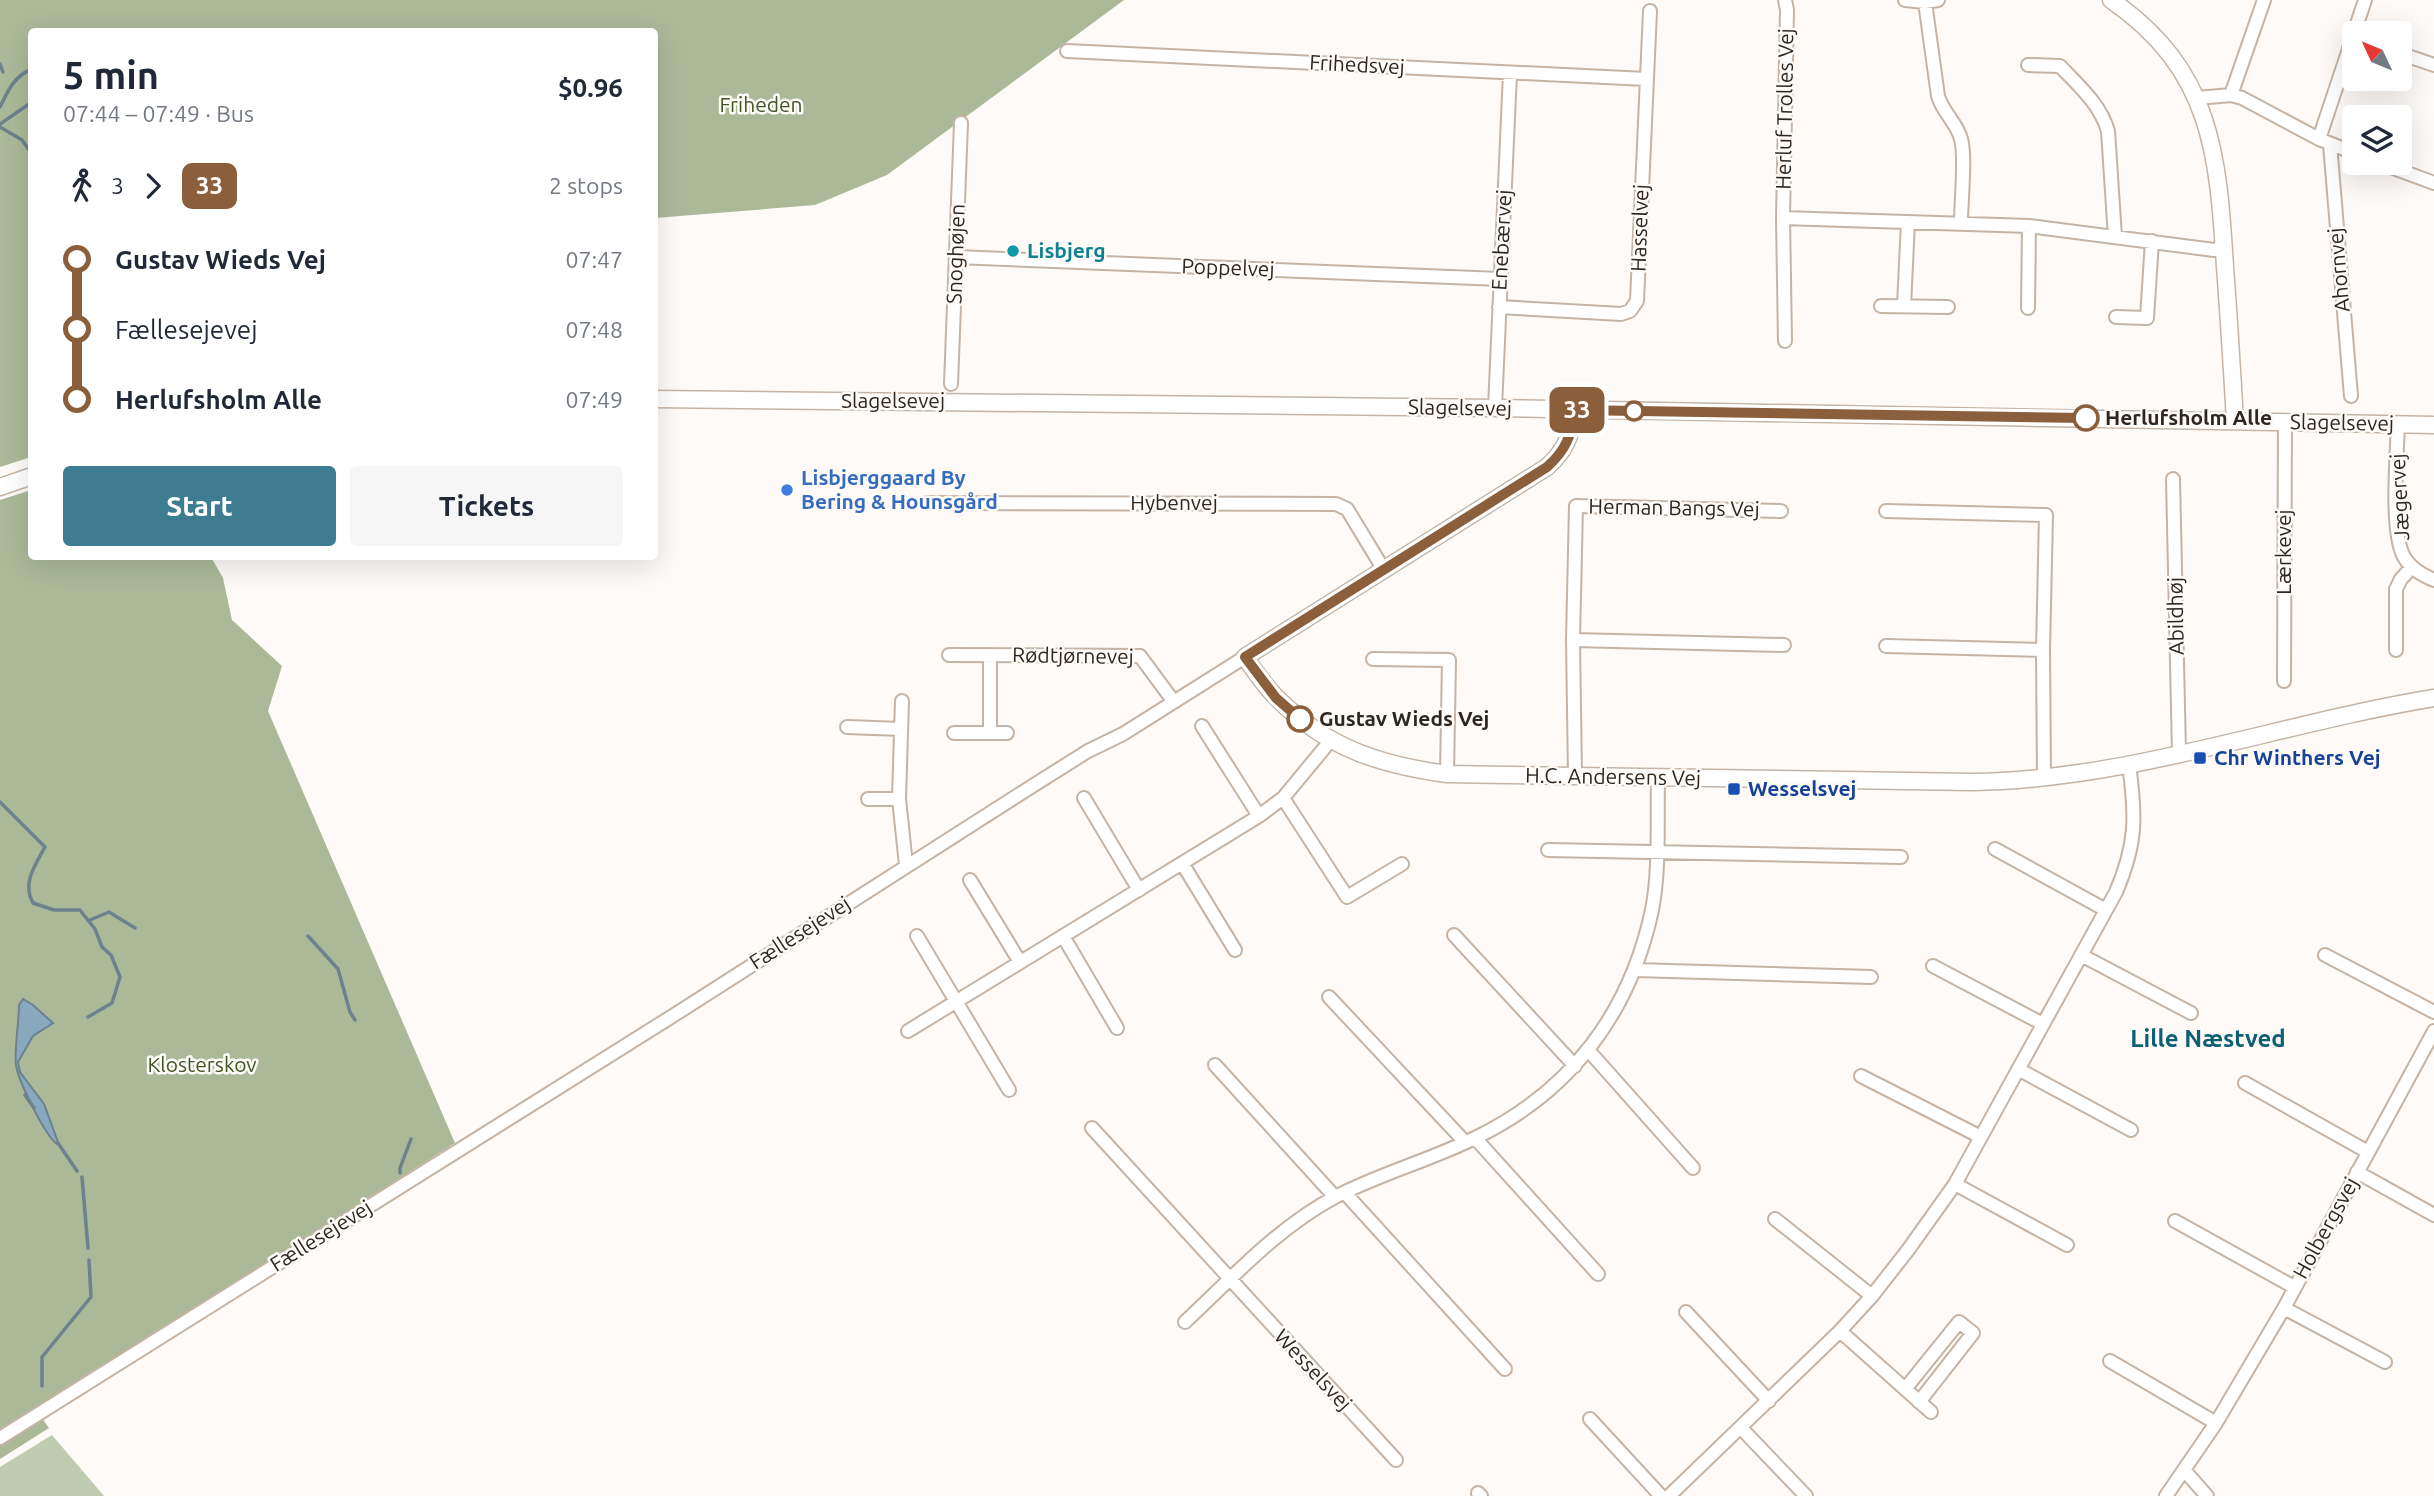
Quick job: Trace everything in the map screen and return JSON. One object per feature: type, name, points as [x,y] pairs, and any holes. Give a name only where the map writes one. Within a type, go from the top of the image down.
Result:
[{"type":"street","name":"Herluf Trolles Vej","points":[[1785,0],[1785,341]]},
{"type":"street","points":[[1905,0],[1932,1],[1938,96],[1942,110],[1957,129],[1962,142],[1961,222]]},
{"type":"street","points":[[2111,0],[2159,39],[2181,68],[2206,120],[2216,163],[2235,421]]},
{"type":"street","points":[[2231,94],[2264,0]]},
{"type":"street","points":[[2359,21],[2365,0]]},
{"type":"street","name":"Hasselvej","points":[[1499,307],[1621,314],[1630,311],[1637,301],[1650,11]]},
{"type":"street","name":"Frihedsvej","points":[[1067,51],[1646,79]]},
{"type":"street","points":[[2412,57],[2434,65]]},
{"type":"street","points":[[2028,65],[2060,66],[2104,116],[2109,131],[2115,237]]},
{"type":"street","name":"Enebærvej","points":[[1494,408],[1510,73]]},
{"type":"street","points":[[2324,142],[2342,78]]},
{"type":"street","points":[[2197,98],[2231,94],[2342,149]]},
{"type":"street","name":"Snoghøjen","points":[[951,384],[961,124]]},
{"type":"street","name":"Ahornvej","points":[[2324,142],[2351,396]]},
{"type":"street","points":[[2412,175],[2434,183]]},
{"type":"street","name":"Herluf Trolles Vej","points":[[1783,218],[2029,226],[2214,250],[2224,247]]},
{"type":"street","points":[[1904,306],[1908,222]]},
{"type":"street","points":[[2028,309],[2029,226]]},
{"type":"street","points":[[2116,317],[2147,318],[2152,241]]},
{"type":"street","name":"Poppelvej","points":[[956,257],[1500,279]]},
{"type":"street","points":[[1881,306],[1948,307]]},
{"type":"street","name":"Slagelsevej","points":[[658,399],[1494,408],[2434,425]]},
{"type":"street","name":"Fællesejevej","points":[[0,1438],[671,1017],[906,865],[1088,751],[1123,734],[1547,467],[1566,446],[1572,432],[1574,410]]},
{"type":"street","name":"Lærkevej","points":[[2284,681],[2285,422]]},
{"type":"street","name":"Jægervej","points":[[2398,424],[2397,532],[2403,555],[2412,567],[2421,575],[2434,580]]},
{"type":"street","points":[[0,487],[28,477]]},
{"type":"street","name":"Abildhøj","points":[[2173,479],[2179,752]]},
{"type":"street","name":"Hybenvej","points":[[928,503],[1336,504],[1347,509],[1384,570]]},
{"type":"street","name":"Herman Bangs Vej","points":[[1575,776],[1573,640],[1576,506],[1781,511]]},
{"type":"street","points":[[1886,511],[2046,515],[2044,778]]},
{"type":"street","name":"Jægervej","points":[[2396,650],[2396,589],[2412,567]]},
{"type":"street","points":[[1573,640],[1784,645]]},
{"type":"street","points":[[1886,646],[2043,650]]},
{"type":"street","name":"Rødtjørnevej","points":[[949,655],[1140,656],[1174,702]]},
{"type":"street","name":"Rødtjørnevej","points":[[990,655],[990,732]]},
{"type":"street","name":"H.C. Andersens Vej","points":[[1245,657],[1276,698],[1300,719],[1331,740],[1365,756],[1402,768],[1447,774],[1972,782],[2044,778],[2129,764],[2434,698]]},
{"type":"street","points":[[1373,659],[1449,660],[1447,774]]},
{"type":"street","points":[[902,701],[899,799],[906,865]]},
{"type":"street","points":[[1202,726],[1259,816]]},
{"type":"street","points":[[847,727],[901,729]]},
{"type":"street","points":[[954,733],[1007,733]]},
{"type":"street","points":[[908,1031],[1259,816],[1283,798],[1331,740]]},
{"type":"street","points":[[1670,1496],[1840,1331],[1872,1296],[1955,1184],[2126,870],[2132,847],[2135,810],[2129,764]]},
{"type":"street","points":[[1185,1322],[1286,1227],[1340,1195],[1470,1140],[1511,1119],[1531,1105],[1589,1052],[1619,1003],[1635,970],[1652,909],[1658,778]]},
{"type":"street","points":[[1084,798],[1139,890]]},
{"type":"street","points":[[1283,798],[1347,897],[1402,864]]},
{"type":"street","points":[[868,799],[899,799]]},
{"type":"street","points":[[1995,849],[2106,910]]},
{"type":"street","points":[[1548,850],[1901,857]]},
{"type":"street","points":[[1182,863],[1235,950]]},
{"type":"street","points":[[970,880],[1020,962]]},
{"type":"street","points":[[917,936],[1009,1090]]},
{"type":"street","points":[[1063,936],[1117,1028]]},
{"type":"street","points":[[1454,936],[1575,1066]]},
{"type":"street","points":[[2081,955],[2191,1013]]},
{"type":"street","points":[[2325,955],[2434,1012]]},
{"type":"street","points":[[1933,966],[2043,1024]]},
{"type":"street","points":[[1635,970],[1871,977]]},
{"type":"street","points":[[1329,997],[1598,1275]]},
{"type":"street","name":"Holbergsvej","points":[[2166,1496],[2216,1423],[2284,1308],[2432,1039]]},
{"type":"street","points":[[1589,1052],[1693,1168]]},
{"type":"street","points":[[1214,1065],[1505,1369]]},
{"type":"street","points":[[2018,1069],[2131,1130]]},
{"type":"street","points":[[1861,1076],[1981,1137]]},
{"type":"street","points":[[2245,1083],[2368,1152]]},
{"type":"street","name":"Wesselsvej","points":[[1092,1128],[1396,1460]]},
{"type":"street","points":[[2357,1172],[2434,1215]]},
{"type":"street","points":[[1955,1184],[2067,1245]]},
{"type":"street","points":[[1775,1219],[1872,1296]]},
{"type":"street","points":[[2175,1221],[2294,1287]]},
{"type":"street","points":[[2284,1308],[2385,1362]]},
{"type":"street","points":[[1686,1312],[1769,1401]]},
{"type":"street","points":[[1905,1389],[1959,1322],[1973,1333],[1919,1402]]},
{"type":"street","points":[[1840,1331],[1931,1412]]},
{"type":"street","points":[[2110,1361],[2216,1423]]},
{"type":"street","points":[[1590,1419],[1661,1496]]},
{"type":"street","points":[[1741,1428],[1806,1496]]},
{"type":"street","points":[[2185,1471],[2207,1496]]},
{"type":"green space","name":"Friheden","points":[[0,0],[1124,0],[887,175],[815,205],[658,218],[658,28],[28,28],[28,458],[0,467]]},
{"type":"green space","name":"Klosterskov","points":[[28,491],[28,560],[213,560],[223,578],[232,620],[282,666],[268,711],[455,1143],[36,1410],[49,1428],[0,1459],[0,500]]},
{"type":"green space","points":[[52,1435],[104,1496],[0,1496],[0,1467]]},
{"type":"water","points":[[23,999],[53,1023],[33,1036],[18,1062],[20,1072],[44,1104],[59,1145],[48,1133],[34,1109],[16,1065],[19,1005]]},
{"type":"waterway","points":[[0,64],[3,72]]},
{"type":"waterway","points":[[0,107],[16,80],[28,71]]},
{"type":"waterway","points":[[0,124],[28,105]]},
{"type":"waterway","points":[[0,127],[22,140],[28,148]]},
{"type":"waterway","points":[[0,802],[45,847],[29,881],[33,903],[54,910],[80,910],[95,929],[102,947],[111,955],[120,977],[112,1003],[88,1017]]},
{"type":"waterway","points":[[90,920],[109,912],[135,928]]},
{"type":"waterway","points":[[308,936],[338,969],[350,1012],[355,1020]]},
{"type":"waterway","points":[[25,1095],[34,1108]]},
{"type":"waterway","points":[[400,1173],[411,1139]]},
{"type":"waterway","points":[[58,1143],[77,1171]]},
{"type":"waterway","points":[[82,1177],[88,1248]]},
{"type":"waterway","points":[[42,1386],[42,1357],[91,1297],[89,1260]]},
{"type":"bus line","name":"33","points":[[1300,719],[1276,698],[1245,657],[1547,467],[1566,446],[1572,432],[1574,410],[2086,418]]},
{"type":"place","name":"Lisbjerg","points":[[1013,251]]},
{"type":"place","name":"Herlufsholm Alle","points":[[2086,418]]},
{"type":"place","name":"Lisbjerggaard By Bering & Hounsgård","points":[[787,490]]},
{"type":"place","name":"Gustav Wieds Vej","points":[[1300,719]]},
{"type":"place","name":"Chr Winthers Vej","points":[[2200,758]]},
{"type":"place","name":"Wesselsvej","points":[[1734,789]]},
{"type":"district","name":"Lille Næstved","points":[[2208,1039]]}]
